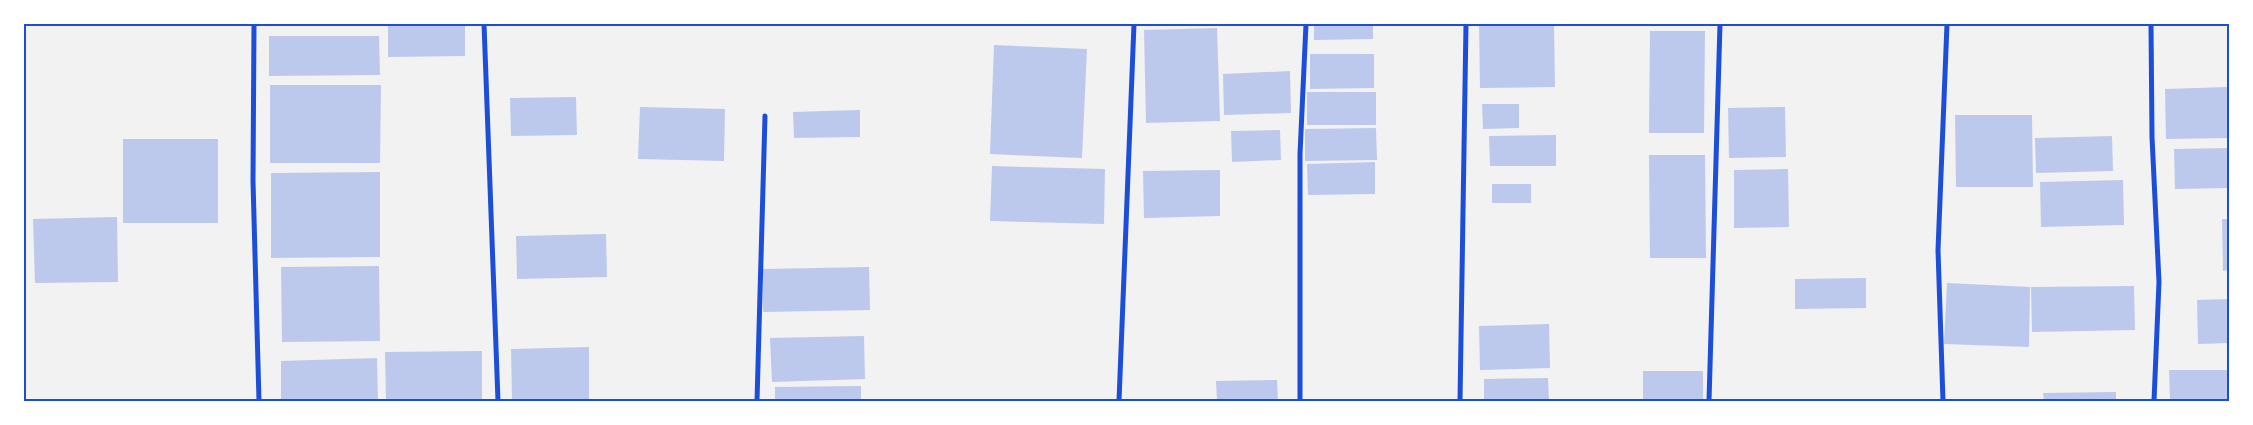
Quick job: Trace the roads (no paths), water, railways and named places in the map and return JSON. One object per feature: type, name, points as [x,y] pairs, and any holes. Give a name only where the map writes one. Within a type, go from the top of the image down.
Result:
[{"type":"street","points":[[254,24],[253,181],[259,401]]},
{"type":"street","points":[[484,24],[498,401]]},
{"type":"street","points":[[1119,401],[1134,24]]},
{"type":"street","points":[[1300,401],[1300,154],[1306,24]]},
{"type":"street","points":[[1460,401],[1466,24]]},
{"type":"street","points":[[1709,401],[1720,24]]},
{"type":"street","points":[[1943,401],[1938,250],[1947,24]]},
{"type":"street","points":[[2151,24],[2152,137],[2159,282],[2154,401]]},
{"type":"street","points":[[757,401],[765,116]]}]
